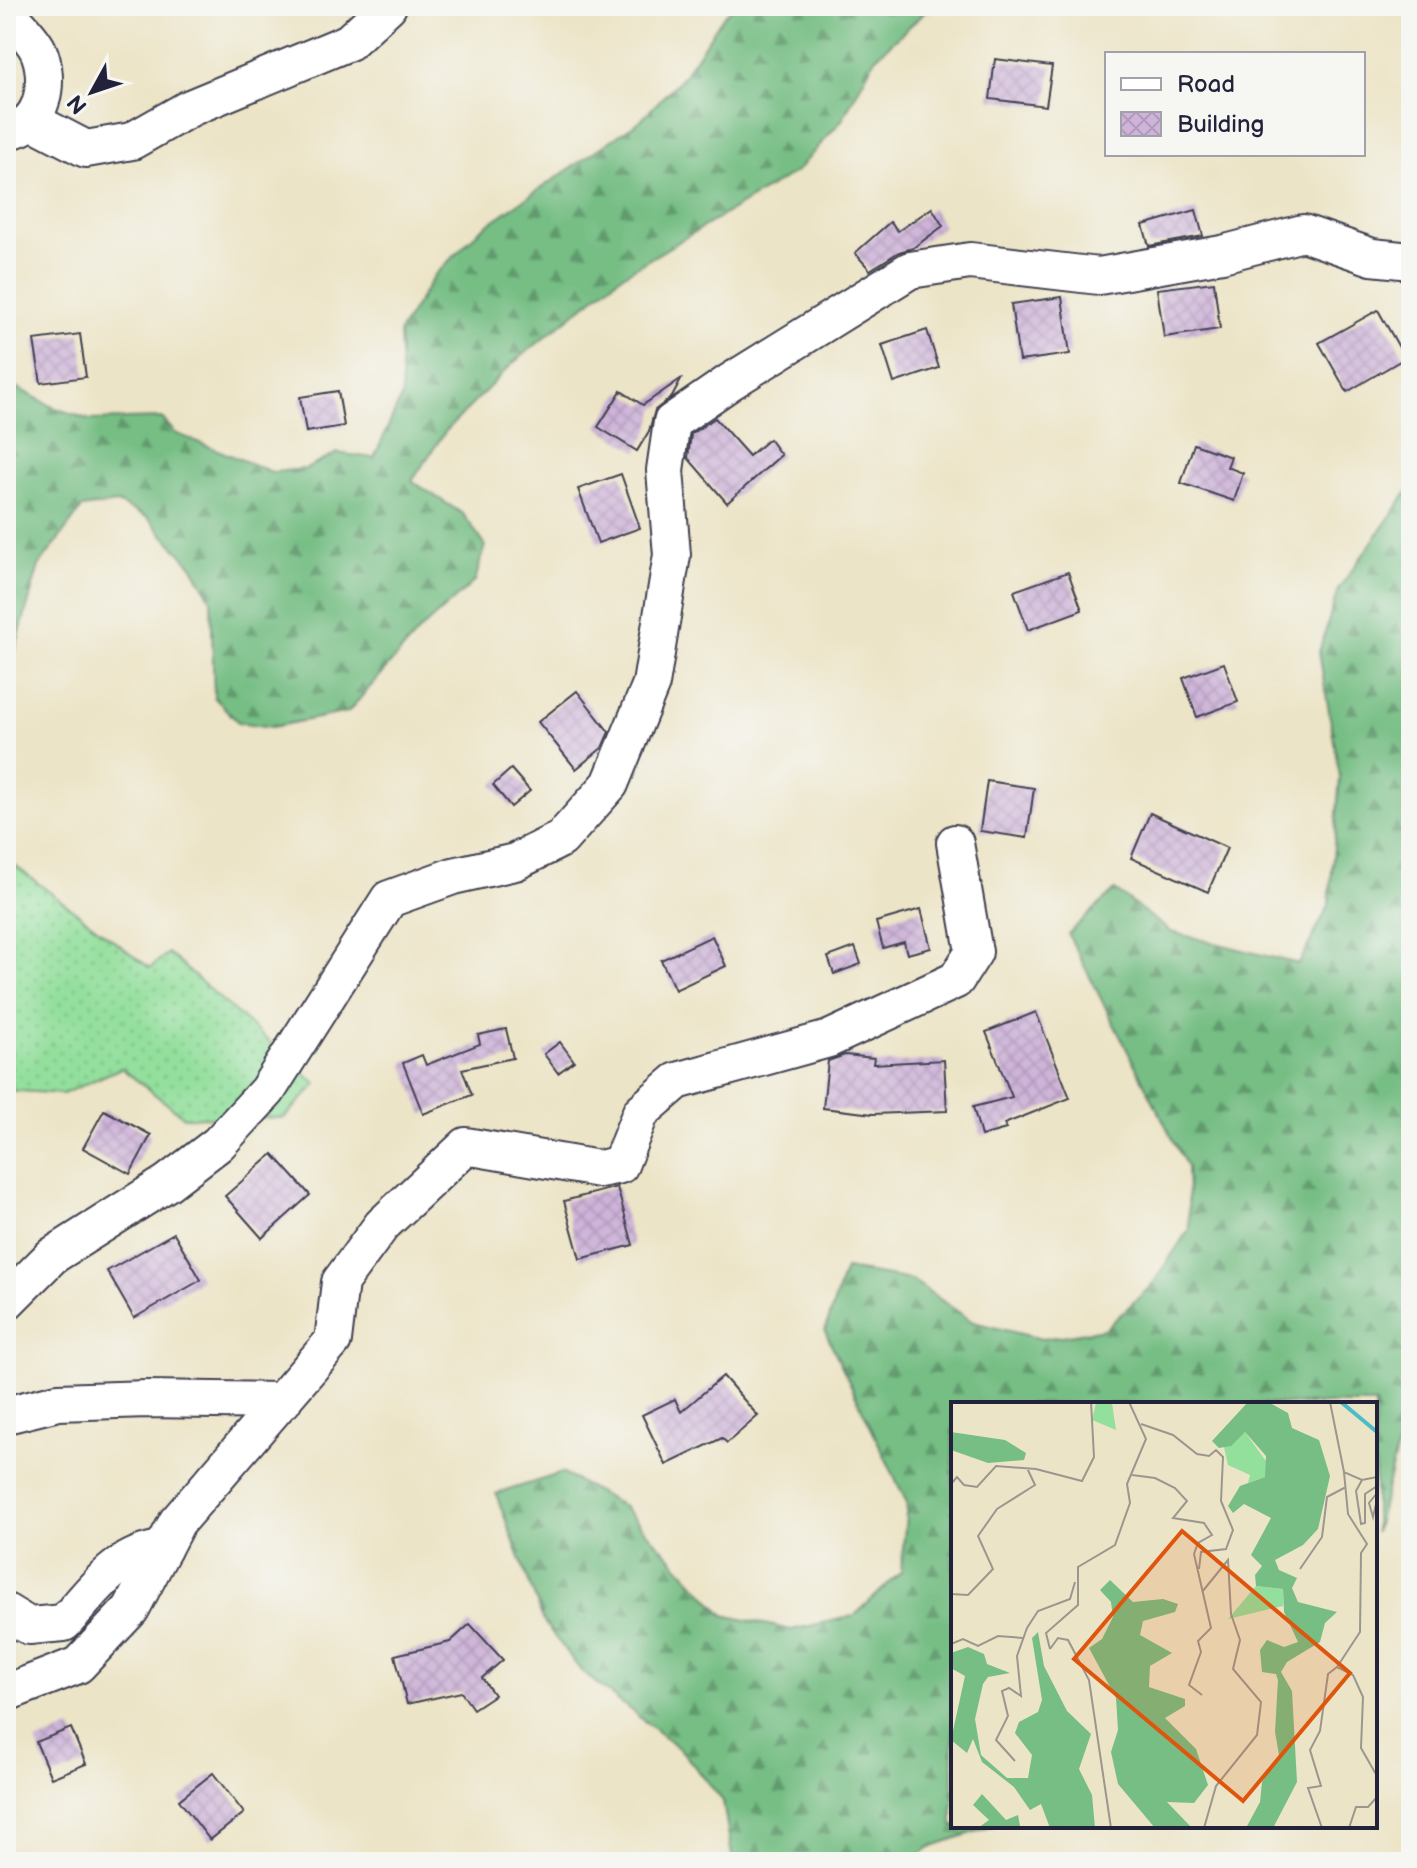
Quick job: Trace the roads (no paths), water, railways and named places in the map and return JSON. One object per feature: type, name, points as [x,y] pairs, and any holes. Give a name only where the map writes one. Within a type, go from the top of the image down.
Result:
[{"type":"street","points":[[6,11],[37,49],[30,110],[86,149],[132,141],[190,108],[349,42],[388,6]]},
{"type":"street","points":[[6,1302],[52,1256],[167,1183],[218,1144],[267,1091],[389,899],[453,876],[515,862],[561,839],[610,784],[651,684],[672,555],[665,470],[672,422],[730,382],[910,270],[970,261],[1099,276],[1222,254],[1303,233],[1372,257],[1411,261]]},
{"type":"street","points":[[6,1693],[78,1665],[131,1609],[177,1522],[333,1341],[340,1282],[382,1225],[466,1146],[599,1169],[620,1165],[641,1112],[677,1081],[829,1039],[956,980],[974,952],[955,843]]},
{"type":"street","points":[[6,1415],[58,1402],[147,1399],[283,1401]]},
{"type":"street","points":[[6,1612],[29,1626],[64,1623],[113,1569],[142,1551],[163,1549]]}]
